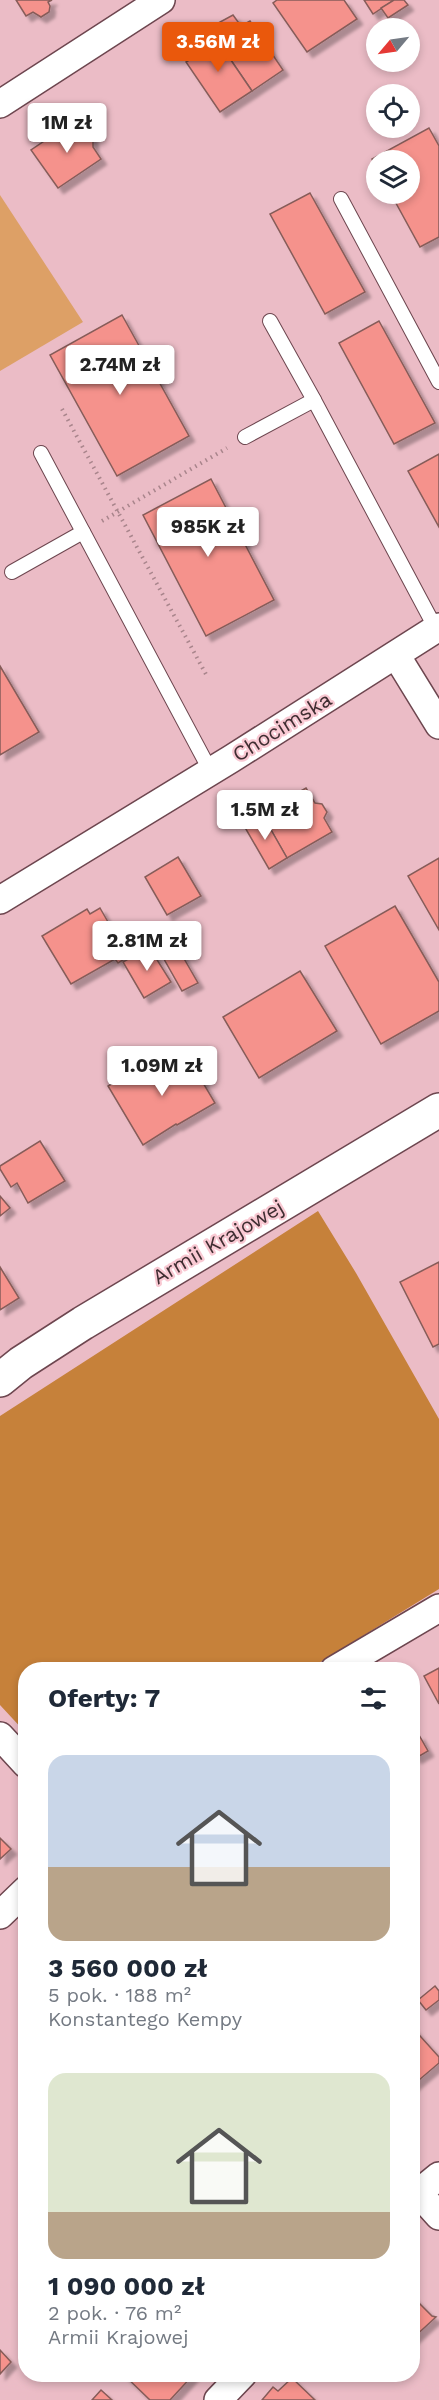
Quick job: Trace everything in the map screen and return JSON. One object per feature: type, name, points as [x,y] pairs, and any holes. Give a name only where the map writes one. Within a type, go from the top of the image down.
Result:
[{"type":"street","points":[[0,104],[146,4]]},
{"type":"street","name":"Chocimska","points":[[0,900],[211,772],[438,628]]},
{"type":"street","points":[[396,654],[439,725]]},
{"type":"street","name":"Armii Krajowej","points":[[0,1380],[21,1363],[83,1323],[439,1110]]},
{"type":"street","points":[[348,1662],[439,1608]]},
{"type":"street","points":[[0,1736],[18,1755]]},
{"type":"street","points":[[0,1915],[18,1898]]},
{"type":"street","points":[[420,2188],[439,2176]]},
{"type":"street","points":[[420,2198],[439,2216]]},
{"type":"street","points":[[218,2400],[235,2382]]},
{"type":"lane","points":[[341,199],[439,382]]},
{"type":"lane","points":[[270,321],[438,628]]},
{"type":"lane","points":[[245,437],[314,400]]},
{"type":"lane","points":[[41,453],[211,772]]},
{"type":"lane","points":[[12,572],[83,532]]},
{"type":"path","points":[[62,409],[208,678]]},
{"type":"path","points":[[83,532],[245,437]]},
{"type":"shaded area","points":[[0,195],[83,322],[0,371]]},
{"type":"shaded area","points":[[318,1211],[439,1419],[439,1589],[320,1662],[18,1662],[18,1724],[0,1705],[0,1416]]},
{"type":"building","points":[[16,0],[52,0],[48,2],[49,12],[41,17],[33,12],[26,16]]},
{"type":"building","points":[[277,0],[344,0],[357,19],[307,52],[273,3]]},
{"type":"building","points":[[364,0],[394,0],[373,14]]},
{"type":"building","points":[[394,0],[404,0],[408,5],[388,18],[381,8]]},
{"type":"building","points":[[233,15],[241,26],[250,21],[283,70],[252,91],[209,28]]},
{"type":"building","points":[[209,28],[252,91],[220,112],[186,62],[204,51],[195,38]]},
{"type":"building","points":[[74,121],[84,134],[90,134],[93,147],[101,159],[58,188],[31,150]]},
{"type":"building","points":[[429,128],[439,146],[439,237],[420,247],[396,204],[420,204],[420,150],[389,150],[411,138],[420,138],[420,133]]},
{"type":"building","points":[[310,193],[365,292],[325,314],[270,214]]},
{"type":"building","points":[[122,315],[189,436],[117,476],[50,355]]},
{"type":"building","points":[[379,321],[435,423],[394,444],[339,343]]},
{"type":"building","points":[[439,454],[439,527],[408,471]]},
{"type":"building","points":[[211,479],[274,600],[206,636],[143,515]]},
{"type":"building","points":[[0,666],[39,732],[0,755]]},
{"type":"building","points":[[306,788],[315,803],[322,804],[327,812],[324,818],[332,832],[287,858],[262,814],[274,807],[272,798],[284,792],[290,797]]},
{"type":"building","points":[[262,814],[287,858],[269,869],[243,824]]},
{"type":"building","points":[[178,857],[201,896],[167,915],[145,877]]},
{"type":"building","points":[[439,858],[439,930],[408,876]]},
{"type":"building","points":[[395,906],[439,982],[439,1011],[381,1044],[325,946]]},
{"type":"building","points":[[100,908],[128,957],[118,963],[115,959],[71,984],[42,936],[87,909],[90,914]]},
{"type":"building","points":[[175,943],[198,983],[182,991],[160,952]]},
{"type":"building","points":[[149,947],[171,982],[144,998],[123,962]]},
{"type":"building","points":[[300,971],[337,1031],[259,1078],[223,1017]]},
{"type":"building","points":[[183,1049],[215,1103],[143,1145],[108,1086],[129,1074],[132,1080]]},
{"type":"building","points":[[40,1141],[65,1181],[28,1203],[17,1183],[11,1187],[0,1166]]},
{"type":"building","points":[[0,1196],[10,1208],[0,1216]]},
{"type":"building","points":[[439,1262],[439,1344],[433,1347],[400,1282]]},
{"type":"building","points":[[0,1267],[19,1298],[0,1310]]},
{"type":"building","points":[[439,1668],[439,1704],[424,1676]]},
{"type":"building","points":[[420,1737],[428,1751],[420,1756]]},
{"type":"building","points":[[0,1838],[11,1849],[0,1859]]},
{"type":"building","points":[[435,1986],[439,1991],[439,2000],[426,2010],[420,2002],[420,1998]]},
{"type":"building","points":[[420,2036],[439,2057],[439,2063],[420,2079]]},
{"type":"building","points":[[420,2304],[436,2317],[420,2332]]},
{"type":"building","points":[[0,2350],[11,2362],[0,2374]]},
{"type":"building","points":[[131,2382],[187,2382],[170,2400],[150,2400]]},
{"type":"building","points":[[288,2382],[296,2382],[315,2400],[262,2400],[273,2387],[278,2391]]},
{"type":"building","points":[[101,2390],[112,2400],[92,2400]]}]
